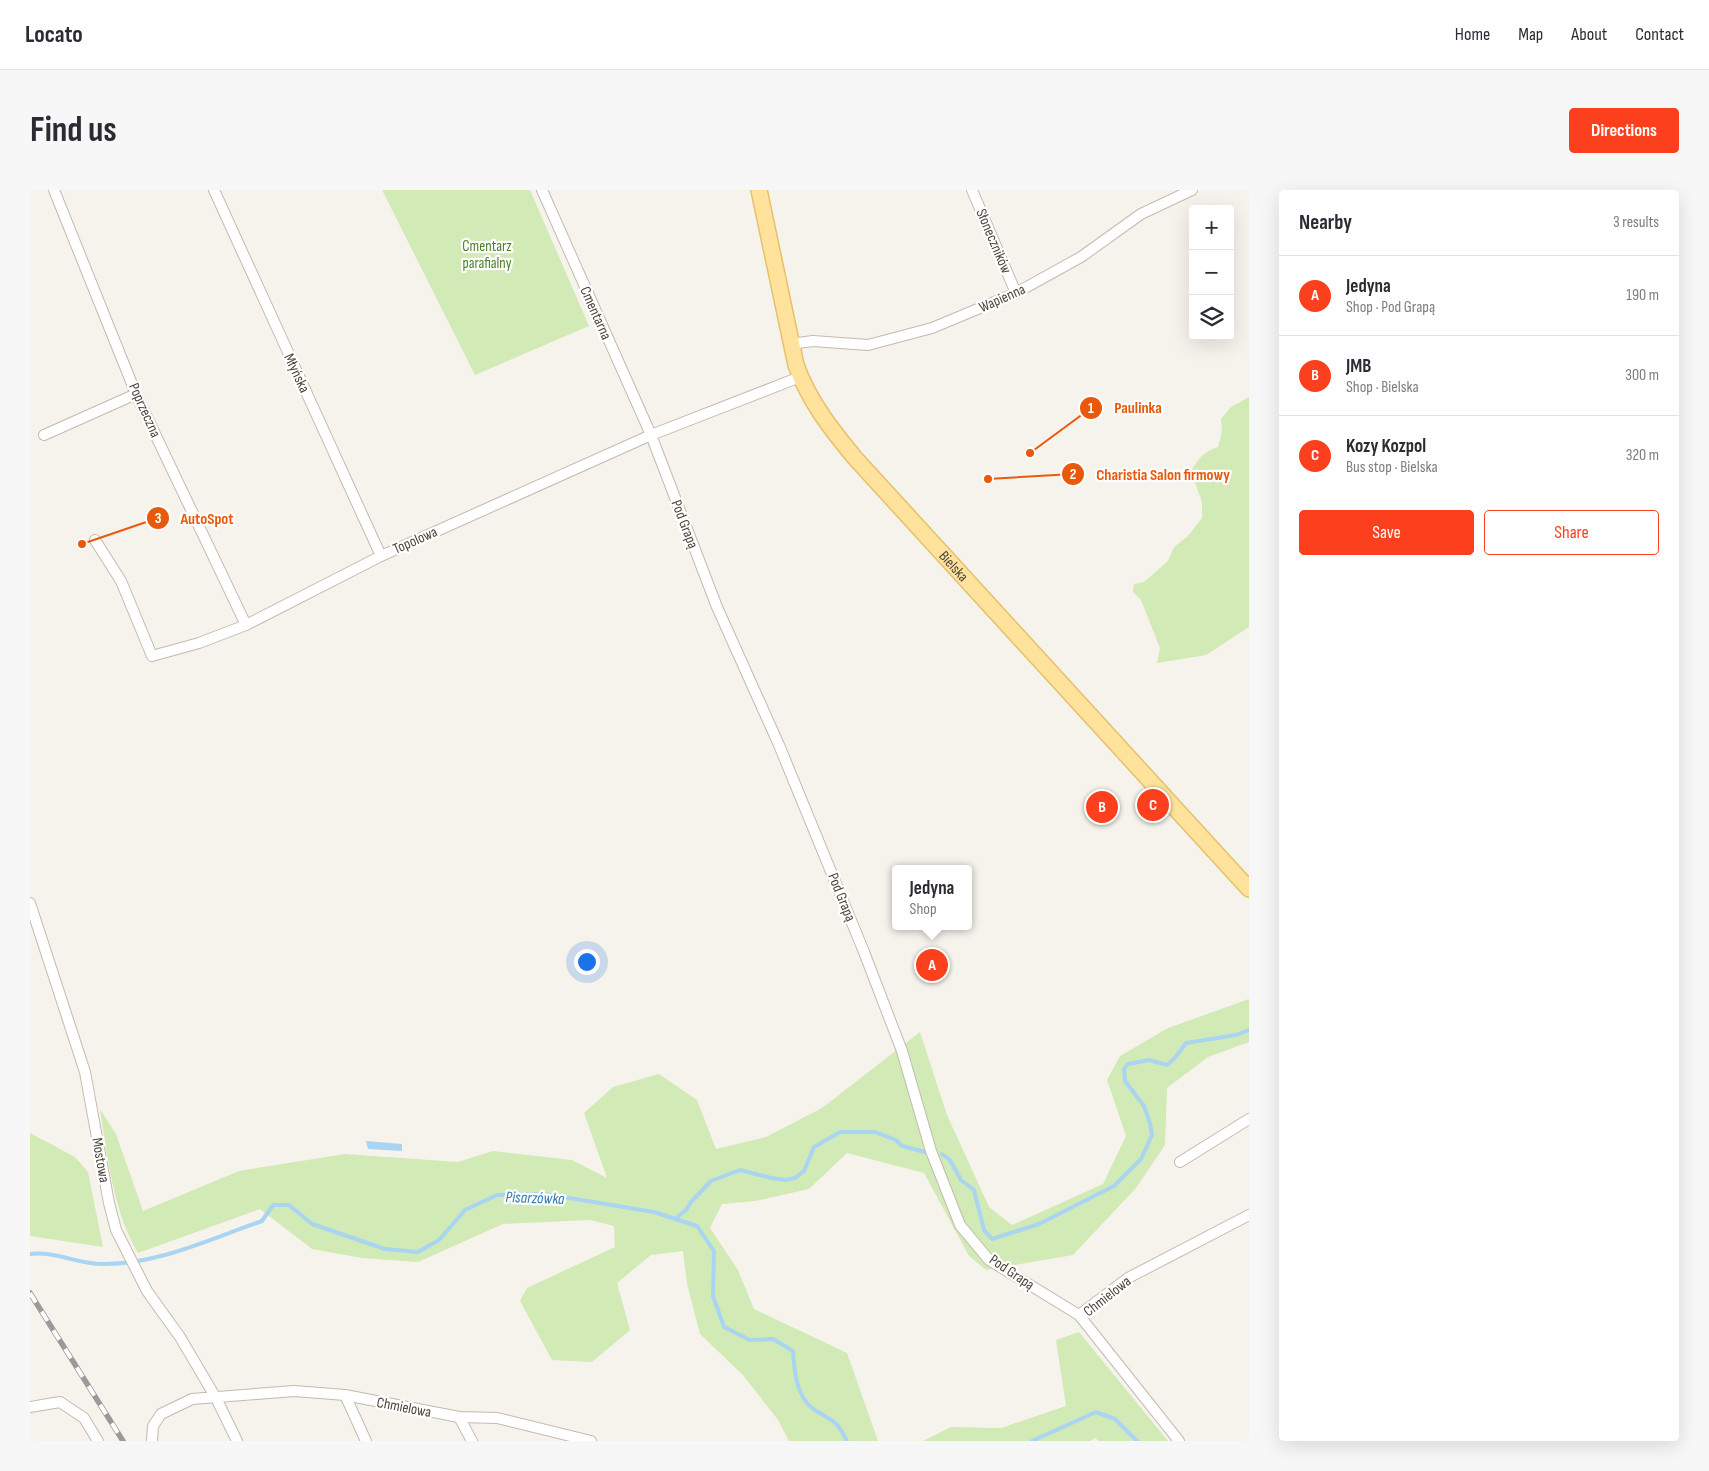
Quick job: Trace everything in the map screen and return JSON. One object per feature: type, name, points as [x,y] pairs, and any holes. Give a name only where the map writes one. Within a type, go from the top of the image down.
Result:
[{"type":"main road","name":"Bielska","points":[[759,190],[790,344],[800,377],[823,419],[855,458],[1249,889]]},
{"type":"street","name":"Poprzeczna","points":[[54,190],[136,394],[246,625]]},
{"type":"street","name":"Młyńska","points":[[214,190],[380,556]]},
{"type":"street","name":"Cmentarna","points":[[542,190],[651,435]]},
{"type":"street","name":"Słoneczników","points":[[972,190],[1016,293]]},
{"type":"street","name":"Wapienna","points":[[790,344],[813,341],[868,345],[932,328],[1016,293],[1081,257],[1141,214],[1192,190]]},
{"type":"street","name":"Topolowa","points":[[95,540],[121,581],[152,656],[199,643],[246,625],[380,556],[651,435],[800,377]]},
{"type":"street","points":[[44,435],[136,394]]},
{"type":"street","name":"Pod Grapą","points":[[651,435],[717,607],[779,745],[864,952],[902,1052],[931,1151],[960,1224],[989,1260],[1079,1315]]},
{"type":"street","name":"Mostowa","points":[[30,903],[85,1072],[109,1203],[116,1230],[147,1291],[180,1337],[216,1398],[237,1441]]},
{"type":"street","points":[[1180,1162],[1249,1119]]},
{"type":"street","name":"Chmielowa","points":[[1179,1441],[1079,1315],[1128,1278],[1249,1215]]},
{"type":"street","name":"Chmielowa","points":[[152,1441],[153,1426],[161,1414],[192,1399],[294,1391],[344,1395],[458,1418],[497,1418],[590,1441]]},
{"type":"street","points":[[344,1395],[366,1441]]},
{"type":"street","points":[[30,1407],[60,1402],[84,1418],[98,1441]]},
{"type":"street","points":[[458,1418],[472,1441]]},
{"type":"green space","name":"Cmentarz parafialny","points":[[382,190],[530,190],[589,326],[475,375]]},
{"type":"green space","points":[[1249,397],[1249,627],[1206,655],[1157,663],[1160,648],[1141,600],[1133,592],[1134,584],[1144,582],[1168,561],[1174,547],[1188,536],[1202,518],[1202,502],[1191,471],[1202,456],[1218,447],[1222,431],[1221,419],[1231,407]]},
{"type":"green space","points":[[1249,999],[1249,1042],[1208,1057],[1167,1088],[1165,1145],[1136,1188],[1073,1255],[986,1270],[969,1256],[924,1173],[847,1153],[809,1189],[755,1201],[722,1204],[710,1228],[738,1270],[754,1309],[847,1353],[878,1441],[789,1441],[778,1420],[743,1375],[700,1334],[687,1284],[683,1251],[651,1255],[617,1283],[630,1330],[592,1362],[552,1360],[520,1301],[527,1288],[615,1247],[614,1226],[590,1220],[503,1224],[418,1262],[362,1258],[312,1249],[260,1209],[138,1253],[117,1202],[100,1109],[116,1134],[143,1211],[239,1171],[345,1154],[458,1162],[493,1151],[572,1160],[607,1178],[584,1113],[613,1087],[659,1074],[697,1100],[716,1149],[766,1137],[822,1108],[920,1032],[947,1115],[989,1207],[1012,1225],[1103,1184],[1126,1136],[1107,1080],[1120,1056],[1168,1028]]},
{"type":"green space","points":[[30,1133],[75,1157],[88,1172],[103,1247],[30,1236]]},
{"type":"green space","points":[[1079,1332],[1168,1441],[1099,1441],[1095,1438],[1090,1441],[923,1441],[951,1427],[1001,1428],[1066,1406],[1056,1340]]},
{"type":"water","points":[[366,1141],[402,1144],[402,1151],[368,1149]]},
{"type":"waterway","points":[[942,1154],[950,1160],[961,1180],[974,1190],[984,1230],[992,1239],[1039,1224],[1114,1186],[1141,1159],[1152,1135],[1144,1106],[1125,1081],[1124,1069],[1128,1064],[1149,1060],[1167,1065],[1186,1043],[1236,1035],[1249,1030]]},
{"type":"waterway","points":[[675,1219],[686,1210],[711,1181],[740,1170],[771,1178],[786,1180],[795,1178],[804,1171],[814,1147],[840,1132],[875,1132],[896,1140],[902,1146],[925,1152]]},
{"type":"waterway","name":"Pisarzówka","points":[[30,1254],[48,1254],[102,1264],[143,1260],[184,1249],[262,1221],[273,1205],[289,1205],[312,1224],[385,1249],[418,1252],[439,1240],[465,1210],[497,1195],[545,1194],[654,1212],[697,1226],[714,1251],[713,1296],[724,1327],[750,1340],[773,1339],[793,1351],[797,1381],[802,1396],[812,1408],[836,1424],[847,1441]]},
{"type":"waterway","name":"Pisarzówka","points":[[1032,1441],[1096,1412],[1115,1419],[1137,1441]]},
{"type":"railway","points":[[30,1293],[123,1441]]},
{"type":"place","name":"Paulinka","points":[[1030,453]]},
{"type":"place","name":"Charistia Salon firmowy","points":[[988,479]]},
{"type":"place","name":"AutoSpot","points":[[82,544]]},
{"type":"place","name":"Kozy Kozpol","points":[[1153,805]]},
{"type":"place","name":"JMB","points":[[1102,807]]},
{"type":"place","name":"Jedyna","points":[[932,965]]}]
